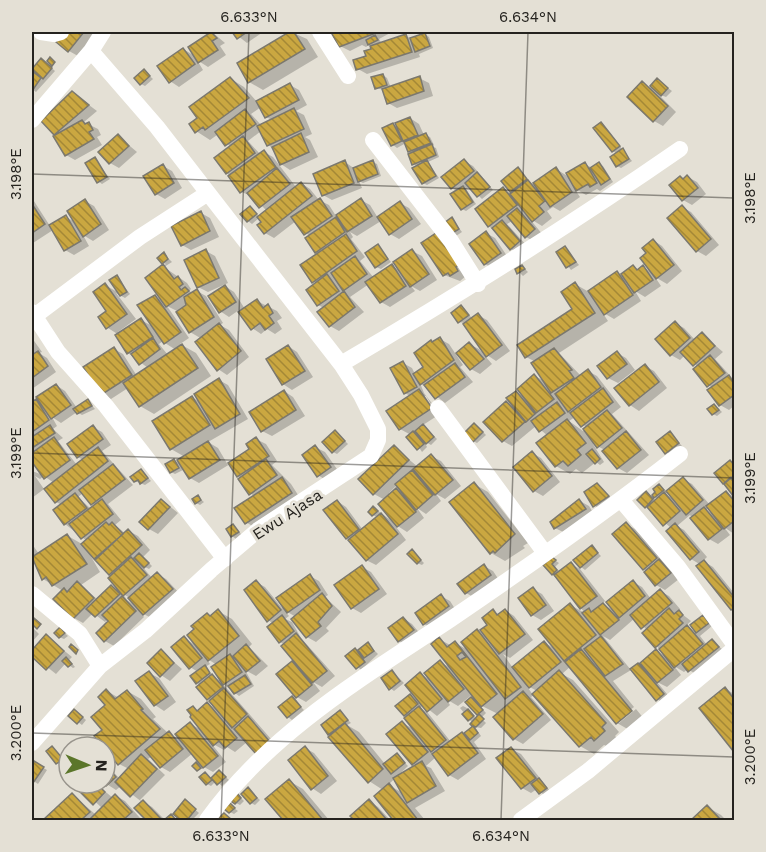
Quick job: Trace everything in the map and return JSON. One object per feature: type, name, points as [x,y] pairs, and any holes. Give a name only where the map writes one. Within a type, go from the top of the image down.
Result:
[{"type":"street","points":[[41,32],[54,34],[61,32]]},
{"type":"street","points":[[32,120],[91,51],[103,32]]},
{"type":"street","points":[[320,32],[348,76]]},
{"type":"street","name":"Ewu Ajasa","points":[[32,743],[100,666],[145,631],[258,530],[371,456],[378,440],[378,429],[341,364],[157,126],[91,51]]},
{"type":"street","points":[[373,140],[451,241],[478,284]]},
{"type":"street","points":[[341,364],[478,284],[570,225],[680,149]]},
{"type":"street","points":[[208,193],[140,237],[33,315],[58,352],[106,406],[225,560]]},
{"type":"street","points":[[438,408],[545,553]]},
{"type":"street","points":[[207,820],[231,788],[305,721],[345,690],[621,500],[680,454]]},
{"type":"street","points":[[521,820],[632,736],[733,641],[678,567],[621,500]]},
{"type":"street","points":[[32,594],[80,634],[100,666]]},
{"type":"building","points":[[65,32],[84,32],[68,52],[56,42]]},
{"type":"building","points":[[211,32],[217,38],[212,41],[218,50],[198,63],[188,47]]},
{"type":"building","points":[[232,32],[247,32],[237,39]]},
{"type":"building","points":[[289,32],[294,32],[305,49],[248,83],[237,63]]},
{"type":"building","points":[[331,32],[372,32],[373,34],[339,47]]},
{"type":"building","points":[[425,33],[430,46],[415,52],[410,38]]},
{"type":"building","points":[[406,34],[412,52],[356,70],[353,60],[366,56],[364,51],[371,49],[370,46]]},
{"type":"building","points":[[375,35],[378,40],[368,45],[366,40]]},
{"type":"building","points":[[183,48],[195,64],[169,83],[157,66]]},
{"type":"building","points":[[50,57],[55,62],[52,66],[47,61]]},
{"type":"building","points":[[41,58],[52,68],[43,79],[32,69]]},
{"type":"building","points":[[144,69],[150,76],[140,85],[134,78]]},
{"type":"building","points":[[32,71],[41,78],[32,91]]},
{"type":"building","points":[[383,74],[387,85],[375,89],[371,77]]},
{"type":"building","points":[[420,76],[424,91],[387,104],[382,89]]},
{"type":"building","points":[[230,77],[249,98],[205,130],[203,127],[195,133],[189,124],[197,118],[189,107]]},
{"type":"building","points":[[657,78],[668,88],[661,96],[650,86]]},
{"type":"building","points":[[642,81],[668,106],[653,122],[627,97]]},
{"type":"building","points":[[290,83],[299,100],[265,118],[256,101]]},
{"type":"building","points":[[72,91],[89,105],[54,135],[41,121]]},
{"type":"building","points":[[294,108],[304,129],[267,146],[257,126]]},
{"type":"building","points":[[245,109],[256,124],[225,146],[215,132]]},
{"type":"building","points":[[410,117],[418,135],[403,141],[395,123]]},
{"type":"building","points":[[82,120],[85,124],[89,122],[93,130],[89,132],[94,139],[65,156],[53,136]]},
{"type":"building","points":[[601,122],[620,146],[612,152],[593,128]]},
{"type":"building","points":[[393,123],[402,141],[391,146],[382,128]]},
{"type":"building","points":[[301,133],[309,152],[280,165],[272,147]]},
{"type":"building","points":[[426,133],[431,143],[408,152],[404,142]]},
{"type":"building","points":[[118,134],[129,146],[109,164],[98,152]]},
{"type":"building","points":[[243,136],[255,153],[226,174],[214,158]]},
{"type":"building","points":[[432,144],[436,155],[412,165],[408,154]]},
{"type":"building","points":[[623,148],[629,159],[616,167],[610,157]]},
{"type":"building","points":[[264,150],[276,167],[240,193],[228,176]]},
{"type":"building","points":[[95,157],[107,177],[97,183],[85,163]]},
{"type":"building","points":[[464,159],[474,171],[451,189],[441,177]]},
{"type":"building","points":[[345,160],[354,183],[322,196],[313,174]]},
{"type":"building","points":[[373,160],[378,174],[358,182],[353,168]]},
{"type":"building","points":[[427,160],[436,176],[422,184],[412,168]]},
{"type":"building","points":[[585,162],[597,183],[590,187],[588,184],[576,191],[566,173]]},
{"type":"building","points":[[599,162],[610,179],[601,185],[590,168]]},
{"type":"building","points":[[163,164],[174,183],[155,195],[143,176]]},
{"type":"building","points":[[518,167],[527,179],[510,192],[501,181]]},
{"type":"building","points":[[556,167],[572,192],[550,207],[533,183]]},
{"type":"building","points":[[277,168],[290,184],[259,208],[247,193]]},
{"type":"building","points":[[477,172],[490,187],[477,197],[465,183]]},
{"type":"building","points":[[687,175],[698,188],[682,201],[669,185],[680,176],[683,179]]},
{"type":"building","points":[[528,180],[545,201],[539,206],[544,212],[532,222],[510,194]]},
{"type":"building","points":[[301,182],[312,196],[264,234],[257,225],[261,222],[257,217]]},
{"type":"building","points":[[463,186],[473,202],[461,210],[450,194]]},
{"type":"building","points":[[503,187],[517,205],[488,227],[475,209]]},
{"type":"building","points":[[320,198],[332,216],[304,235],[291,217]]},
{"type":"building","points":[[361,198],[372,216],[347,232],[336,215]]},
{"type":"building","points":[[85,199],[101,224],[83,237],[67,211]]},
{"type":"building","points":[[400,201],[412,219],[389,235],[377,217]]},
{"type":"building","points":[[32,204],[45,224],[32,233]]},
{"type":"building","points":[[682,205],[711,239],[696,252],[667,218]]},
{"type":"building","points":[[250,206],[257,214],[247,222],[240,214]]},
{"type":"building","points":[[517,208],[535,229],[525,238],[507,216]]},
{"type":"building","points":[[201,211],[210,231],[181,246],[171,226]]},
{"type":"building","points":[[66,215],[81,241],[64,251],[49,225]]},
{"type":"building","points":[[336,217],[345,232],[315,253],[305,238]]},
{"type":"building","points":[[452,217],[459,229],[451,234],[444,223]]},
{"type":"building","points":[[502,220],[520,241],[510,250],[492,228]]},
{"type":"building","points":[[486,231],[501,253],[484,265],[469,244]]},
{"type":"building","points":[[436,233],[459,265],[456,267],[458,271],[450,276],[448,273],[443,276],[421,243]]},
{"type":"building","points":[[346,234],[357,251],[312,283],[300,265]]},
{"type":"building","points":[[653,239],[674,265],[656,279],[640,258],[646,253],[642,248]]},
{"type":"building","points":[[378,244],[388,259],[375,268],[365,253]]},
{"type":"building","points":[[565,246],[576,262],[566,268],[556,252]]},
{"type":"building","points":[[206,249],[219,278],[197,288],[184,260]]},
{"type":"building","points":[[412,249],[429,274],[410,287],[393,262]]},
{"type":"building","points":[[164,252],[168,259],[162,264],[157,258]]},
{"type":"building","points":[[355,256],[367,274],[343,291],[331,273]]},
{"type":"building","points":[[163,264],[174,279],[178,276],[183,284],[179,287],[181,290],[185,287],[189,291],[166,307],[145,278]]},
{"type":"building","points":[[392,264],[406,286],[380,303],[365,282]]},
{"type":"building","points":[[522,265],[525,269],[517,274],[515,269]]},
{"type":"building","points":[[633,265],[637,270],[643,265],[653,280],[634,293],[621,274]]},
{"type":"building","points":[[617,271],[633,295],[604,315],[588,291]]},
{"type":"building","points":[[327,274],[339,291],[317,306],[306,290]]},
{"type":"building","points":[[117,275],[127,292],[120,296],[109,280]]},
{"type":"building","points":[[575,282],[595,313],[525,358],[517,345],[572,309],[561,292]]},
{"type":"building","points":[[105,283],[127,314],[106,329],[98,317],[106,311],[93,292]]},
{"type":"building","points":[[225,285],[236,302],[219,313],[208,296]]},
{"type":"building","points":[[197,289],[214,317],[189,333],[176,312],[186,305],[184,297]]},
{"type":"building","points":[[344,291],[355,307],[329,327],[317,312]]},
{"type":"building","points":[[155,295],[181,332],[164,344],[137,305]]},
{"type":"building","points":[[257,299],[263,308],[268,304],[273,313],[269,316],[274,323],[265,330],[260,323],[251,330],[238,312]]},
{"type":"building","points":[[461,305],[469,315],[458,323],[451,313]]},
{"type":"building","points":[[478,313],[502,345],[486,357],[463,324]]},
{"type":"building","points":[[141,318],[153,337],[127,354],[115,335]]},
{"type":"building","points":[[675,321],[690,338],[670,356],[655,339]]},
{"type":"building","points":[[219,323],[241,351],[217,371],[195,342]]},
{"type":"building","points":[[702,332],[715,346],[693,366],[680,352]]},
{"type":"building","points":[[440,337],[454,360],[420,385],[413,374],[423,367],[414,353],[431,340],[432,342]]},
{"type":"building","points":[[153,338],[160,349],[139,365],[131,354]]},
{"type":"building","points":[[469,342],[484,359],[470,370],[456,353]]},
{"type":"building","points":[[182,344],[198,368],[139,407],[123,383]]},
{"type":"building","points":[[288,345],[305,371],[282,385],[266,359]]},
{"type":"building","points":[[114,347],[132,375],[101,395],[83,367]]},
{"type":"building","points":[[554,348],[572,370],[569,371],[574,378],[551,393],[531,363]]},
{"type":"building","points":[[38,351],[48,366],[32,378],[32,355]]},
{"type":"building","points":[[617,351],[627,364],[607,379],[597,366]]},
{"type":"building","points":[[710,355],[725,373],[707,387],[693,369]]},
{"type":"building","points":[[403,361],[417,387],[404,394],[390,368]]},
{"type":"building","points":[[455,363],[465,377],[435,399],[424,385]]},
{"type":"building","points":[[645,364],[659,382],[629,406],[614,388]]},
{"type":"building","points":[[588,369],[601,387],[568,412],[555,394]]},
{"type":"building","points":[[534,374],[554,399],[536,413],[517,389]]},
{"type":"building","points":[[729,375],[734,384],[734,395],[719,406],[707,390]]},
{"type":"building","points":[[219,378],[240,414],[215,429],[194,394]]},
{"type":"building","points":[[56,384],[71,405],[51,419],[36,397]]},
{"type":"building","points":[[603,388],[613,402],[581,427],[570,413]]},
{"type":"building","points":[[419,389],[432,408],[399,430],[386,411]]},
{"type":"building","points":[[284,390],[296,410],[261,432],[249,412]]},
{"type":"building","points":[[516,391],[535,414],[526,422],[506,398]]},
{"type":"building","points":[[192,396],[210,425],[170,450],[152,421]]},
{"type":"building","points":[[36,399],[49,420],[32,432],[32,402]]},
{"type":"building","points":[[88,399],[92,406],[77,414],[73,409]]},
{"type":"building","points":[[506,401],[525,422],[502,442],[483,422]]},
{"type":"building","points":[[557,402],[565,413],[539,432],[531,421]]},
{"type":"building","points":[[714,404],[719,410],[712,415],[707,409]]},
{"type":"building","points":[[607,410],[622,428],[597,448],[583,429]]},
{"type":"building","points":[[567,419],[586,443],[577,450],[581,455],[568,466],[563,461],[555,467],[536,443]]},
{"type":"building","points":[[474,423],[483,432],[473,442],[464,433]]},
{"type":"building","points":[[423,424],[434,437],[426,444],[415,431]]},
{"type":"building","points":[[50,425],[55,433],[32,448],[32,437]]},
{"type":"building","points":[[93,425],[103,439],[77,458],[67,444]]},
{"type":"building","points":[[335,430],[345,441],[332,453],[322,442]]},
{"type":"building","points":[[413,431],[424,444],[417,450],[406,437]]},
{"type":"building","points":[[626,431],[641,450],[617,469],[602,451]]},
{"type":"building","points":[[670,431],[679,443],[665,454],[656,442]]},
{"type":"building","points":[[54,437],[70,460],[44,479],[32,462],[32,453]]},
{"type":"building","points":[[256,437],[269,456],[237,477],[228,463],[249,449],[246,444]]},
{"type":"building","points":[[208,441],[220,460],[189,479],[177,460]]},
{"type":"building","points":[[315,445],[331,467],[317,477],[302,455]]},
{"type":"building","points":[[394,445],[409,460],[373,495],[358,479]]},
{"type":"building","points":[[98,447],[108,461],[55,503],[44,489]]},
{"type":"building","points":[[592,449],[600,459],[595,464],[586,454]]},
{"type":"building","points":[[532,451],[552,476],[533,492],[513,467]]},
{"type":"building","points":[[431,454],[453,480],[435,495],[413,469]]},
{"type":"building","points":[[174,459],[179,468],[170,473],[165,464]]},
{"type":"building","points":[[266,459],[277,475],[249,495],[238,479]]},
{"type":"building","points":[[730,460],[734,465],[734,480],[731,477],[723,484],[714,473]]},
{"type":"building","points":[[113,464],[125,479],[91,505],[79,490]]},
{"type":"building","points":[[141,469],[148,478],[140,484],[138,480],[134,482],[130,477]]},
{"type":"building","points":[[412,470],[433,495],[416,510],[395,484]]},
{"type":"building","points":[[282,477],[292,493],[245,524],[234,508]]},
{"type":"building","points":[[683,477],[703,500],[686,515],[666,491]]},
{"type":"building","points":[[731,478],[734,482],[734,497],[724,484]]},
{"type":"building","points":[[474,482],[515,534],[495,553],[493,551],[490,554],[449,502]]},
{"type":"building","points":[[597,483],[609,496],[593,507],[584,492]]},
{"type":"building","points":[[659,484],[664,490],[654,498],[653,489]]},
{"type":"building","points":[[396,488],[416,512],[397,527],[378,504]]},
{"type":"building","points":[[646,491],[653,499],[645,508],[637,500]]},
{"type":"building","points":[[726,491],[734,501],[734,521],[724,529],[706,506]]},
{"type":"building","points":[[664,492],[680,511],[663,526],[647,507]]},
{"type":"building","points":[[75,493],[87,508],[64,525],[53,510]]},
{"type":"building","points":[[198,495],[201,500],[195,504],[192,499]]},
{"type":"building","points":[[102,499],[113,514],[81,539],[69,524]]},
{"type":"building","points":[[161,499],[170,507],[148,530],[139,522]]},
{"type":"building","points":[[579,499],[586,509],[554,529],[550,522]]},
{"type":"building","points":[[337,500],[359,529],[346,539],[323,510]]},
{"type":"building","points":[[373,506],[378,511],[372,516],[368,512]]},
{"type":"building","points":[[704,507],[722,529],[708,540],[690,518]]},
{"type":"building","points":[[381,513],[398,534],[366,561],[348,540]]},
{"type":"building","points":[[106,522],[109,525],[112,522],[123,534],[94,559],[81,544]]},
{"type":"building","points":[[626,522],[657,558],[643,570],[612,534]]},
{"type":"building","points":[[675,523],[699,552],[690,560],[666,531]]},
{"type":"building","points":[[233,524],[239,532],[231,537],[226,529]]},
{"type":"building","points":[[128,529],[142,545],[109,575],[95,560]]},
{"type":"building","points":[[67,534],[87,564],[52,586],[46,577],[42,580],[32,557]]},
{"type":"building","points":[[592,545],[598,553],[580,568],[573,560]]},
{"type":"building","points":[[412,549],[421,560],[417,564],[407,554]]},
{"type":"building","points":[[139,553],[149,563],[144,568],[134,558]]},
{"type":"building","points":[[131,557],[147,575],[123,596],[108,578]]},
{"type":"building","points":[[552,557],[556,560],[552,564],[557,570],[552,575],[543,565]]},
{"type":"building","points":[[659,559],[671,573],[655,586],[644,572]]},
{"type":"building","points":[[704,560],[734,597],[734,608],[731,610],[696,566]]},
{"type":"building","points":[[571,562],[597,596],[580,609],[554,575]]},
{"type":"building","points":[[484,564],[491,575],[465,594],[457,584]]},
{"type":"building","points":[[362,565],[379,589],[351,609],[334,585]]},
{"type":"building","points":[[157,572],[173,589],[143,615],[128,598]]},
{"type":"building","points":[[310,574],[320,590],[287,613],[276,598]]},
{"type":"building","points":[[256,580],[281,610],[267,622],[244,590]]},
{"type":"building","points":[[633,580],[645,596],[619,618],[606,602]]},
{"type":"building","points":[[77,581],[94,598],[73,619],[53,599],[64,588],[67,592]]},
{"type":"building","points":[[111,585],[120,594],[95,617],[86,609]]},
{"type":"building","points":[[533,587],[546,605],[531,616],[518,598]]},
{"type":"building","points":[[660,589],[672,603],[641,629],[630,615]]},
{"type":"building","points":[[322,593],[332,606],[318,622],[321,626],[306,638],[291,619]]},
{"type":"building","points":[[441,594],[449,606],[423,625],[415,613]]},
{"type":"building","points":[[122,596],[136,611],[104,642],[96,633],[108,621],[102,615]]},
{"type":"building","points":[[570,603],[596,635],[564,661],[538,629]]},
{"type":"building","points":[[603,603],[619,620],[600,635],[582,613],[589,608],[591,612]]},
{"type":"building","points":[[669,608],[674,614],[679,610],[683,615],[679,619],[683,623],[655,648],[642,633]]},
{"type":"building","points":[[218,609],[239,636],[208,661],[187,635],[194,629],[191,626],[207,613],[210,616]]},
{"type":"building","points":[[493,609],[497,615],[505,609],[525,634],[499,654],[480,630],[487,625],[482,618]]},
{"type":"building","points":[[282,615],[294,631],[279,643],[267,627]]},
{"type":"building","points":[[703,615],[709,623],[696,633],[690,625]]},
{"type":"building","points":[[403,617],[414,630],[398,642],[388,628]]},
{"type":"building","points":[[34,618],[41,624],[37,629],[32,624]]},
{"type":"building","points":[[687,625],[703,644],[674,668],[659,649]]},
{"type":"building","points":[[60,627],[65,633],[59,638],[54,633]]},
{"type":"building","points":[[477,629],[521,687],[505,699],[461,642]]},
{"type":"building","points":[[296,633],[327,671],[312,683],[281,646]]},
{"type":"building","points":[[46,634],[64,651],[46,670],[32,657],[32,650]]},
{"type":"building","points":[[184,636],[202,658],[189,669],[171,647]]},
{"type":"building","points":[[601,636],[623,664],[605,676],[584,649]]},
{"type":"building","points":[[439,637],[447,647],[455,641],[497,694],[481,707],[431,644]],"holes":[[[462,652],[466,657],[460,660],[457,656]]]},
{"type":"building","points":[[712,639],[719,647],[688,672],[682,664]]},
{"type":"building","points":[[544,641],[561,662],[529,688],[512,667]]},
{"type":"building","points":[[368,642],[374,651],[364,658],[358,650]]},
{"type":"building","points":[[71,644],[78,650],[76,654],[69,647]]},
{"type":"building","points":[[246,644],[260,661],[246,672],[233,656]]},
{"type":"building","points":[[355,648],[365,662],[356,669],[345,656]]},
{"type":"building","points":[[161,649],[174,663],[160,677],[147,663]]},
{"type":"building","points":[[581,649],[632,711],[616,724],[565,662]]},
{"type":"building","points":[[656,649],[673,670],[657,683],[640,663]]},
{"type":"building","points":[[230,654],[242,672],[223,685],[211,667]]},
{"type":"building","points":[[66,657],[72,664],[68,667],[62,661]]},
{"type":"building","points":[[440,660],[464,689],[448,702],[424,673]]},
{"type":"building","points":[[292,661],[312,685],[296,698],[276,674]]},
{"type":"building","points":[[638,663],[664,694],[656,701],[630,669]]},
{"type":"building","points":[[205,665],[210,673],[196,684],[190,676]]},
{"type":"building","points":[[392,670],[400,681],[389,690],[381,678]]},
{"type":"building","points":[[559,670],[606,723],[602,727],[605,731],[594,741],[591,737],[579,747],[532,694]]},
{"type":"building","points":[[149,671],[168,696],[154,706],[135,681]]},
{"type":"building","points":[[420,672],[442,699],[427,712],[405,685]]},
{"type":"building","points":[[212,674],[223,687],[207,700],[196,687]]},
{"type":"building","points":[[245,675],[251,684],[234,694],[228,686]]},
{"type":"building","points":[[725,687],[734,699],[734,752],[699,708]]},
{"type":"building","points":[[224,688],[247,714],[232,728],[209,701]]},
{"type":"building","points":[[106,689],[115,699],[127,690],[143,709],[141,710],[160,729],[118,765],[117,735],[95,735],[102,730],[91,717],[105,705],[98,697]]},
{"type":"building","points":[[523,691],[543,714],[513,740],[493,717]]},
{"type":"building","points":[[410,694],[418,704],[404,716],[395,706]]},
{"type":"building","points":[[292,696],[301,707],[287,718],[278,707]]},
{"type":"building","points":[[471,697],[483,710],[477,715],[465,702]]},
{"type":"building","points":[[207,702],[237,738],[225,748],[219,741],[213,746],[187,710],[193,706],[197,711]]},
{"type":"building","points":[[419,706],[446,740],[431,752],[404,718]]},
{"type":"building","points":[[74,709],[83,717],[77,724],[68,716]]},
{"type":"building","points":[[468,709],[474,716],[468,721],[462,714]]},
{"type":"building","points":[[340,710],[348,720],[328,735],[321,725]]},
{"type":"building","points":[[479,714],[484,719],[476,727],[472,726],[470,724]]},
{"type":"building","points":[[248,716],[270,742],[256,754],[234,729]]},
{"type":"building","points":[[402,721],[428,752],[412,765],[386,734]]},
{"type":"building","points":[[190,722],[218,756],[203,768],[175,734]]},
{"type":"building","points":[[345,723],[383,769],[368,783],[328,737]]},
{"type":"building","points":[[473,726],[478,733],[470,740],[464,733]]},
{"type":"building","points":[[169,731],[183,749],[160,768],[145,750]]},
{"type":"building","points":[[462,732],[478,753],[448,776],[432,754]]},
{"type":"building","points":[[52,746],[57,752],[57,763],[56,764],[46,751]]},
{"type":"building","points":[[305,746],[328,776],[311,790],[288,760]]},
{"type":"building","points":[[511,747],[536,778],[521,789],[496,758]]},
{"type":"building","points":[[397,753],[405,763],[391,774],[383,764]]},
{"type":"building","points":[[141,754],[157,769],[130,797],[117,784],[117,780]]},
{"type":"building","points":[[34,761],[44,767],[33,783],[32,765]]},
{"type":"building","points":[[422,761],[436,786],[407,803],[393,778]]},
{"type":"building","points":[[196,762],[201,768],[197,771],[192,766]]},
{"type":"building","points":[[219,770],[226,777],[217,785],[211,778]]},
{"type":"building","points":[[205,772],[212,780],[206,785],[199,777]]},
{"type":"building","points":[[539,778],[547,788],[539,794],[531,784]]},
{"type":"building","points":[[289,779],[323,820],[283,820],[265,799]]},
{"type":"building","points":[[389,783],[418,820],[393,820],[374,796]]},
{"type":"building","points":[[248,787],[257,798],[250,804],[241,794]]},
{"type":"building","points":[[237,793],[241,798],[235,804],[231,801]]},
{"type":"building","points":[[70,795],[74,795],[90,812],[81,820],[43,820]]},
{"type":"building","points":[[83,795],[102,795],[93,805]]},
{"type":"building","points":[[114,795],[132,812],[123,820],[89,820]]},
{"type":"building","points":[[185,799],[196,809],[187,820],[180,820],[173,814]]},
{"type":"building","points":[[369,799],[387,820],[354,820],[350,816]]},
{"type":"building","points":[[143,800],[162,820],[146,820],[134,808]]},
{"type":"building","points":[[230,803],[235,808],[229,813],[224,809]]},
{"type":"building","points":[[707,805],[721,820],[691,820]]},
{"type":"building","points":[[224,813],[232,820],[216,820]]},
{"type":"building","points":[[171,814],[176,820],[164,820]]}]
